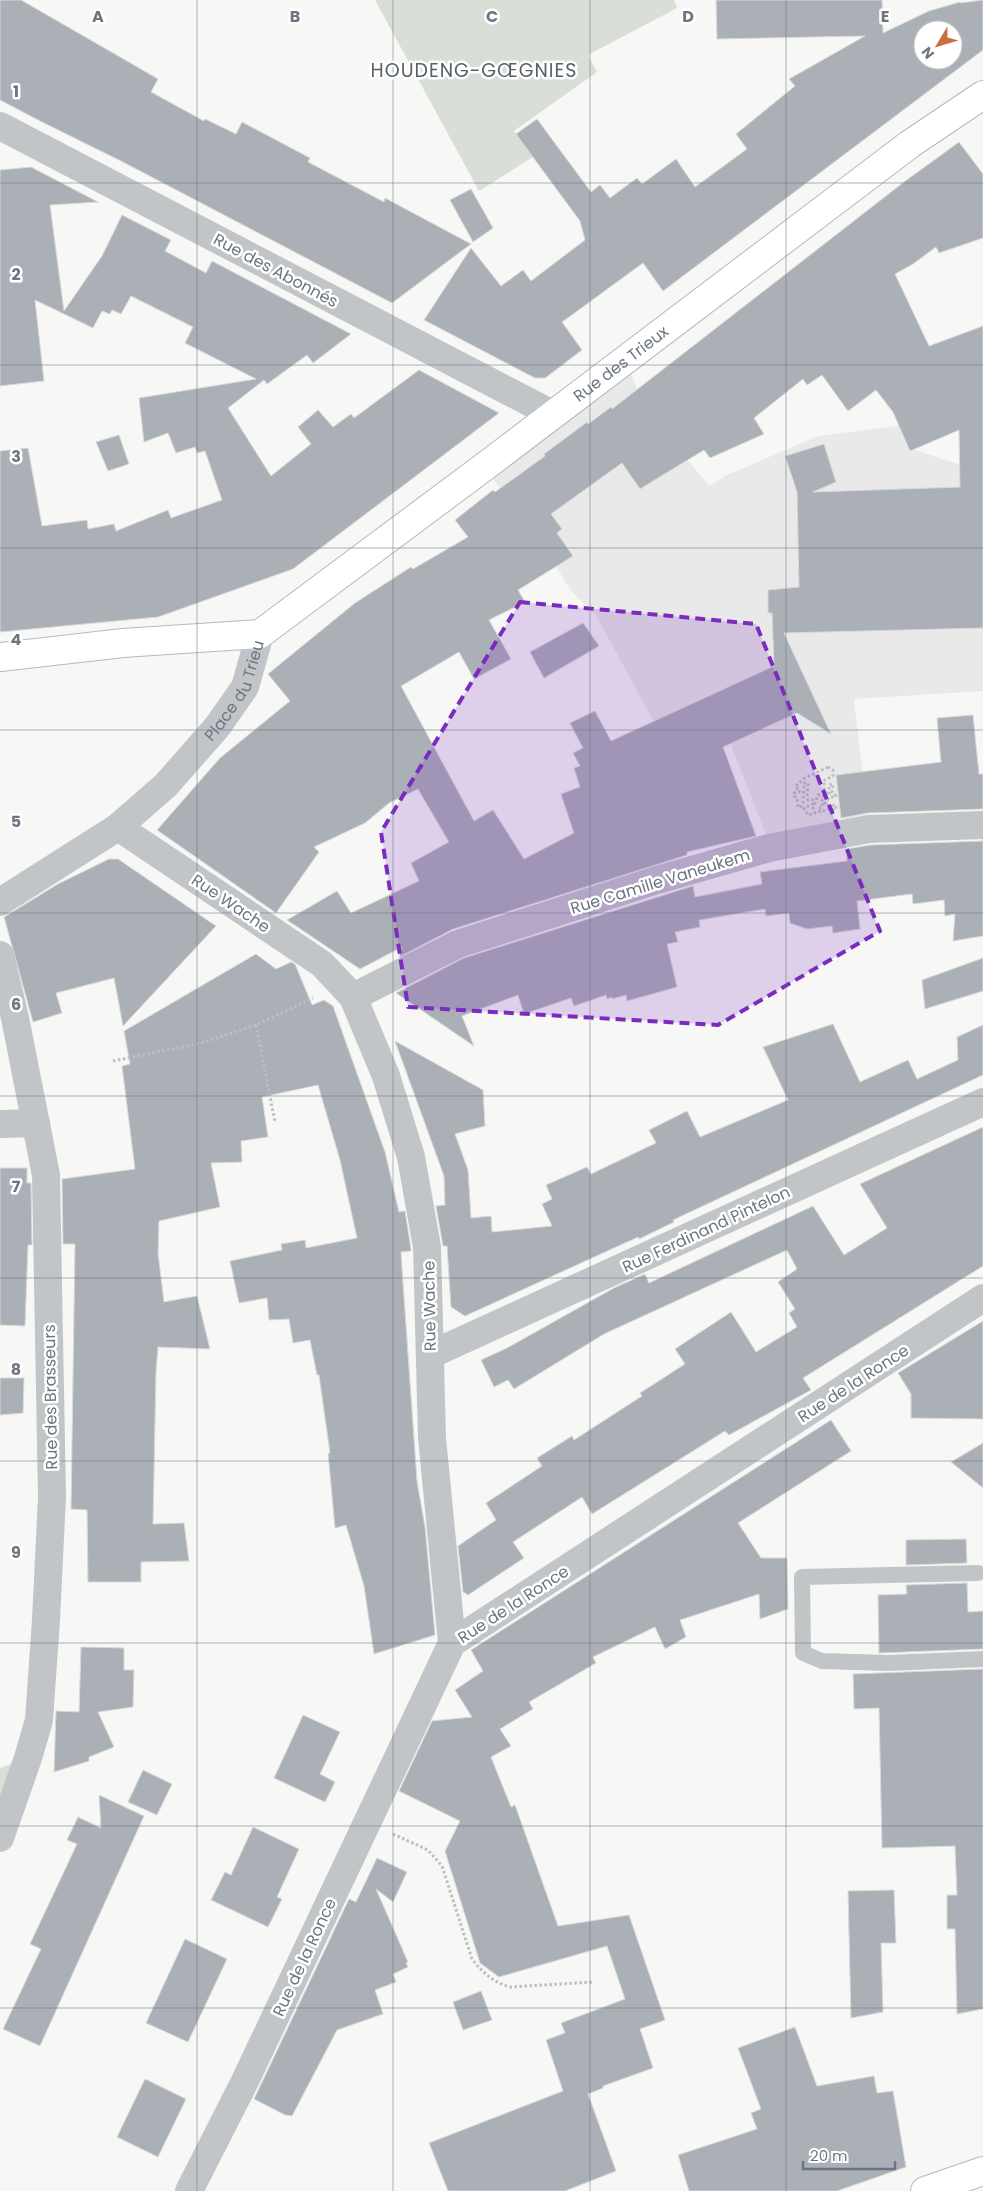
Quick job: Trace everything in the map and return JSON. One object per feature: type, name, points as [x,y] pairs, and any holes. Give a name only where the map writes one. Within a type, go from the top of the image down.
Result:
[{"type":"street","name":"Rue des Trieux","points":[[260,634],[932,129],[983,95]]},
{"type":"street","points":[[932,129],[972,120],[983,121]]},
{"type":"street","name":"Rue des Abonnés","points":[[0,126],[552,414]]},
{"type":"street","name":"Place du Trieu","points":[[0,657],[124,643],[260,634],[246,687],[217,727],[166,785],[118,827],[0,902]]},
{"type":"street","name":"Rue Camille Vaneukem","points":[[347,990],[458,944],[657,880],[769,848],[869,829],[983,825]]},
{"type":"street","name":"Rue Wache","points":[[118,827],[322,964],[347,990],[386,1076],[412,1157],[427,1247],[432,1438],[452,1643]]},
{"type":"street","name":"Rue des Brasseurs","points":[[0,955],[15,1018],[46,1175],[52,1497],[47,1611],[39,1720],[0,1838]]},
{"type":"street","name":"Rue Ferdinand Pintelon","points":[[430,1356],[983,1102]]},
{"type":"street","points":[[0,1124],[36,1123]]},
{"type":"street","name":"Rue de la Ronce","points":[[189,2191],[245,2081],[452,1643],[983,1298]]},
{"type":"street","points":[[925,2191],[983,2171]]},
{"type":"lane","points":[[978,1574],[802,1577],[803,1652],[822,1661],[887,1662],[983,1659]]},
{"type":"path","points":[[828,767],[833,770],[833,776],[823,781],[824,790],[828,795],[828,785],[833,784],[832,792],[836,796],[829,798],[826,803],[827,806],[836,805],[836,810],[820,812],[818,809],[823,806],[821,802],[824,797],[818,795],[817,801],[813,808],[815,813],[808,815],[804,808],[813,804],[813,800],[808,800],[807,798],[808,783],[804,783],[803,802],[800,808],[798,806],[798,798],[794,796],[794,793],[800,790],[796,787],[802,779],[828,767]]},
{"type":"path","points":[[113,1061],[201,1043],[256,1025],[347,990]]},
{"type":"path","points":[[256,1025],[275,1122]]},
{"type":"path","points":[[368,1821],[428,1850],[442,1866],[472,1959],[482,1972],[497,1984],[510,1987],[594,1982]]},
{"type":"highlighted area","points":[[520,602],[756,624],[880,931],[718,1025],[408,1007],[381,832]]},
{"type":"shaded area","points":[[375,0],[674,0],[677,8],[588,55],[597,72],[514,131],[533,157],[479,191]]},
{"type":"shaded area","points":[[626,360],[637,389],[667,435],[709,486],[725,476],[818,436],[905,425],[915,450],[967,467],[983,467],[983,691],[854,699],[869,829],[769,848],[765,832],[730,742],[655,724],[596,615],[571,591],[543,545],[484,467]]},
{"type":"shaded area","points":[[28,1758],[0,1838],[0,1768]]},
{"type":"building","points":[[0,0],[21,0],[158,79],[151,92],[204,121],[205,119],[236,134],[242,122],[310,158],[308,162],[384,202],[385,198],[471,244],[392,303],[121,161],[42,122],[0,100]]},
{"type":"building","points":[[716,0],[882,0],[883,33],[929,11],[960,2],[983,0],[983,50],[963,65],[963,20],[913,20],[913,70],[956,70],[663,291],[643,263],[562,322],[582,350],[545,378],[535,378],[424,320],[471,248],[501,286],[523,270],[531,281],[585,240],[580,221],[516,134],[537,119],[591,192],[600,185],[610,198],[637,178],[642,184],[676,159],[695,187],[747,149],[736,134],[795,86],[789,79],[865,36],[717,39]]},
{"type":"building","points":[[959,142],[983,174],[983,238],[939,253],[936,247],[913,264],[895,274],[929,346],[983,326],[983,628],[784,633],[831,734],[797,713],[723,747],[756,836],[687,852],[687,855],[453,929],[399,957],[402,947],[360,969],[287,920],[337,891],[351,913],[419,881],[411,863],[449,842],[418,789],[389,803],[365,823],[314,847],[319,852],[276,913],[157,830],[220,758],[290,701],[268,674],[355,603],[411,567],[413,569],[468,537],[455,520],[493,490],[495,492],[545,456],[544,454],[587,422],[588,424],[611,407],[612,409],[904,182]],"holes":[[[822,375],[848,411],[876,390],[893,412],[910,451],[959,430],[960,487],[813,492],[836,482],[824,444],[785,456],[797,492],[799,587],[768,590],[768,613],[772,613],[774,666],[611,741],[595,711],[570,723],[583,748],[573,753],[580,766],[574,768],[580,787],[561,794],[574,833],[524,859],[493,810],[474,821],[401,686],[459,652],[474,679],[511,659],[489,620],[525,602],[518,590],[573,556],[557,533],[562,529],[551,514],[622,463],[640,489],[704,450],[710,458],[764,434],[754,418],[803,379],[807,385]]]},
{"type":"building","points":[[31,167],[98,202],[50,205],[64,311],[102,256],[122,215],[171,240],[165,251],[206,273],[212,261],[351,334],[313,363],[307,355],[267,384],[264,380],[228,408],[271,476],[311,444],[298,427],[318,410],[333,427],[351,414],[354,418],[419,370],[499,413],[293,569],[158,617],[0,632],[0,451],[28,448],[42,526],[87,520],[88,529],[114,524],[116,531],[168,510],[171,518],[222,500],[205,451],[197,453],[195,447],[176,453],[168,433],[144,442],[139,398],[256,379],[185,343],[193,327],[131,296],[121,314],[112,310],[110,314],[102,311],[93,328],[35,300],[44,381],[0,386],[0,170]]},
{"type":"building","points":[[471,189],[493,228],[473,242],[450,200]]},
{"type":"building","points":[[119,435],[129,464],[108,471],[96,442]]},
{"type":"building","points":[[583,623],[599,646],[544,678],[530,652]]},
{"type":"building","points":[[973,715],[979,774],[983,774],[983,809],[868,813],[841,818],[836,775],[941,762],[937,718]]},
{"type":"building","points":[[983,841],[983,936],[953,941],[955,914],[945,916],[944,900],[913,904],[912,894],[857,901],[860,929],[833,933],[832,926],[807,929],[790,923],[789,913],[766,916],[765,909],[699,920],[700,927],[675,932],[678,942],[667,944],[677,987],[627,1001],[626,995],[607,999],[606,995],[574,1006],[571,998],[524,1014],[518,995],[462,1016],[474,1046],[396,993],[464,958],[693,886],[695,897],[762,884],[760,872],[847,861],[846,849],[871,845]]},
{"type":"building","points":[[109,859],[118,859],[216,926],[123,1026],[114,978],[56,993],[62,1013],[33,1022],[4,917],[58,884]]},
{"type":"building","points":[[256,954],[276,969],[291,962],[295,964],[312,1005],[324,1000],[333,1006],[385,1152],[399,1212],[405,1211],[411,1251],[401,1252],[417,1481],[425,1527],[435,1635],[374,1654],[364,1586],[346,1525],[335,1528],[328,1453],[330,1453],[319,1375],[317,1375],[310,1340],[293,1343],[289,1319],[269,1320],[267,1298],[239,1303],[230,1261],[282,1250],[281,1244],[305,1240],[306,1248],[357,1238],[340,1160],[318,1085],[262,1097],[268,1137],[241,1141],[242,1162],[211,1163],[220,1207],[159,1221],[158,1253],[164,1302],[197,1296],[210,1349],[158,1347],[153,1524],[184,1523],[189,1561],[141,1562],[141,1582],[88,1582],[87,1510],[71,1509],[75,1244],[63,1244],[62,1179],[135,1169],[122,1066],[130,1064],[124,1031]]},
{"type":"building","points":[[983,958],[983,991],[925,1009],[922,980]]},
{"type":"building","points":[[833,1024],[860,1082],[908,1060],[917,1079],[958,1060],[957,1037],[983,1025],[983,1075],[673,1220],[674,1222],[639,1239],[638,1237],[465,1316],[451,1307],[447,1246],[443,1246],[436,1206],[445,1205],[444,1176],[395,1041],[483,1090],[485,1126],[455,1134],[468,1170],[471,1218],[491,1216],[492,1232],[552,1226],[542,1204],[552,1199],[546,1185],[587,1167],[591,1174],[656,1143],[649,1130],[687,1111],[700,1137],[788,1100],[763,1047]]},
{"type":"building","points":[[983,1127],[983,1266],[803,1378],[811,1390],[729,1435],[725,1431],[592,1514],[582,1497],[513,1542],[524,1558],[468,1595],[463,1592],[458,1546],[496,1520],[486,1503],[542,1466],[537,1458],[572,1436],[574,1440],[642,1396],[640,1393],[685,1364],[675,1349],[731,1312],[756,1352],[797,1327],[789,1313],[795,1309],[778,1282],[797,1269],[787,1250],[604,1334],[514,1389],[508,1380],[494,1387],[481,1360],[507,1348],[614,1288],[645,1274],[649,1283],[813,1206],[844,1255],[887,1228],[860,1184]]},
{"type":"building","points":[[0,1168],[27,1168],[27,1183],[31,1183],[32,1245],[28,1245],[25,1326],[0,1325]]},
{"type":"building","points":[[983,1321],[983,1419],[911,1418],[911,1394],[898,1373]]},
{"type":"building","points":[[0,1378],[24,1378],[23,1413],[0,1415]]},
{"type":"building","points":[[831,1420],[851,1451],[738,1523],[761,1558],[787,1558],[788,1609],[760,1619],[759,1594],[680,1620],[686,1637],[665,1649],[655,1627],[593,1657],[596,1663],[529,1702],[533,1709],[500,1729],[511,1746],[491,1757],[511,1807],[515,1805],[558,1926],[629,1915],[665,2020],[640,2029],[653,2068],[603,2086],[603,2088],[588,2094],[616,2171],[565,2191],[448,2191],[429,2143],[563,2091],[546,2040],[565,2033],[561,2023],[625,1999],[607,1946],[499,1977],[480,1963],[445,1851],[460,1821],[399,1791],[432,1721],[472,1717],[455,1690],[483,1671],[471,1650]]},
{"type":"building","points":[[983,1443],[983,1488],[951,1462]]},
{"type":"building","points":[[966,1539],[967,1563],[906,1565],[906,1540]]},
{"type":"building","points":[[967,1583],[968,1612],[983,1611],[983,1649],[879,1653],[878,1595],[907,1594],[906,1585]]},
{"type":"building","points":[[81,1647],[124,1648],[124,1670],[134,1670],[133,1707],[98,1712],[114,1747],[89,1757],[89,1761],[54,1772],[56,1711],[79,1712]]},
{"type":"building","points":[[983,1669],[983,2009],[957,2014],[955,1929],[947,1929],[947,1895],[957,1895],[955,1846],[882,1848],[879,1708],[854,1709],[853,1674]]},
{"type":"building","points":[[303,1715],[340,1732],[320,1774],[335,1782],[325,1802],[274,1778]]},
{"type":"building","points":[[143,1770],[172,1784],[157,1815],[128,1802]]},
{"type":"building","points":[[99,1795],[144,1816],[40,2046],[3,2029],[41,1949],[30,1944],[77,1844],[67,1840],[78,1817],[101,1828]]},
{"type":"building","points":[[253,1827],[299,1849],[277,1897],[282,1899],[268,1927],[211,1900],[225,1872],[231,1875]]},
{"type":"building","points":[[377,1858],[407,1872],[393,1902],[376,1889],[408,1962],[406,1963],[408,1967],[393,1974],[396,1982],[375,1990],[383,2014],[337,2030],[292,2116],[285,2115],[254,2099],[349,1899],[356,1902]]},
{"type":"building","points":[[894,1890],[896,1943],[881,1943],[883,2012],[851,2018],[848,1891]]},
{"type":"building","points":[[185,1939],[227,1959],[188,2042],[146,2023]]},
{"type":"building","points":[[481,1991],[492,2020],[463,2030],[453,2002]]},
{"type":"building","points":[[795,2027],[817,2086],[874,2076],[877,2093],[893,2091],[906,2167],[837,2191],[689,2191],[678,2155],[757,2129],[751,2113],[761,2109],[738,2048]]},
{"type":"building","points":[[145,2079],[186,2099],[158,2157],[117,2137]]},
{"type":"district","name":"HOUDENG-GŒGNIES","points":[[474,70]]}]
